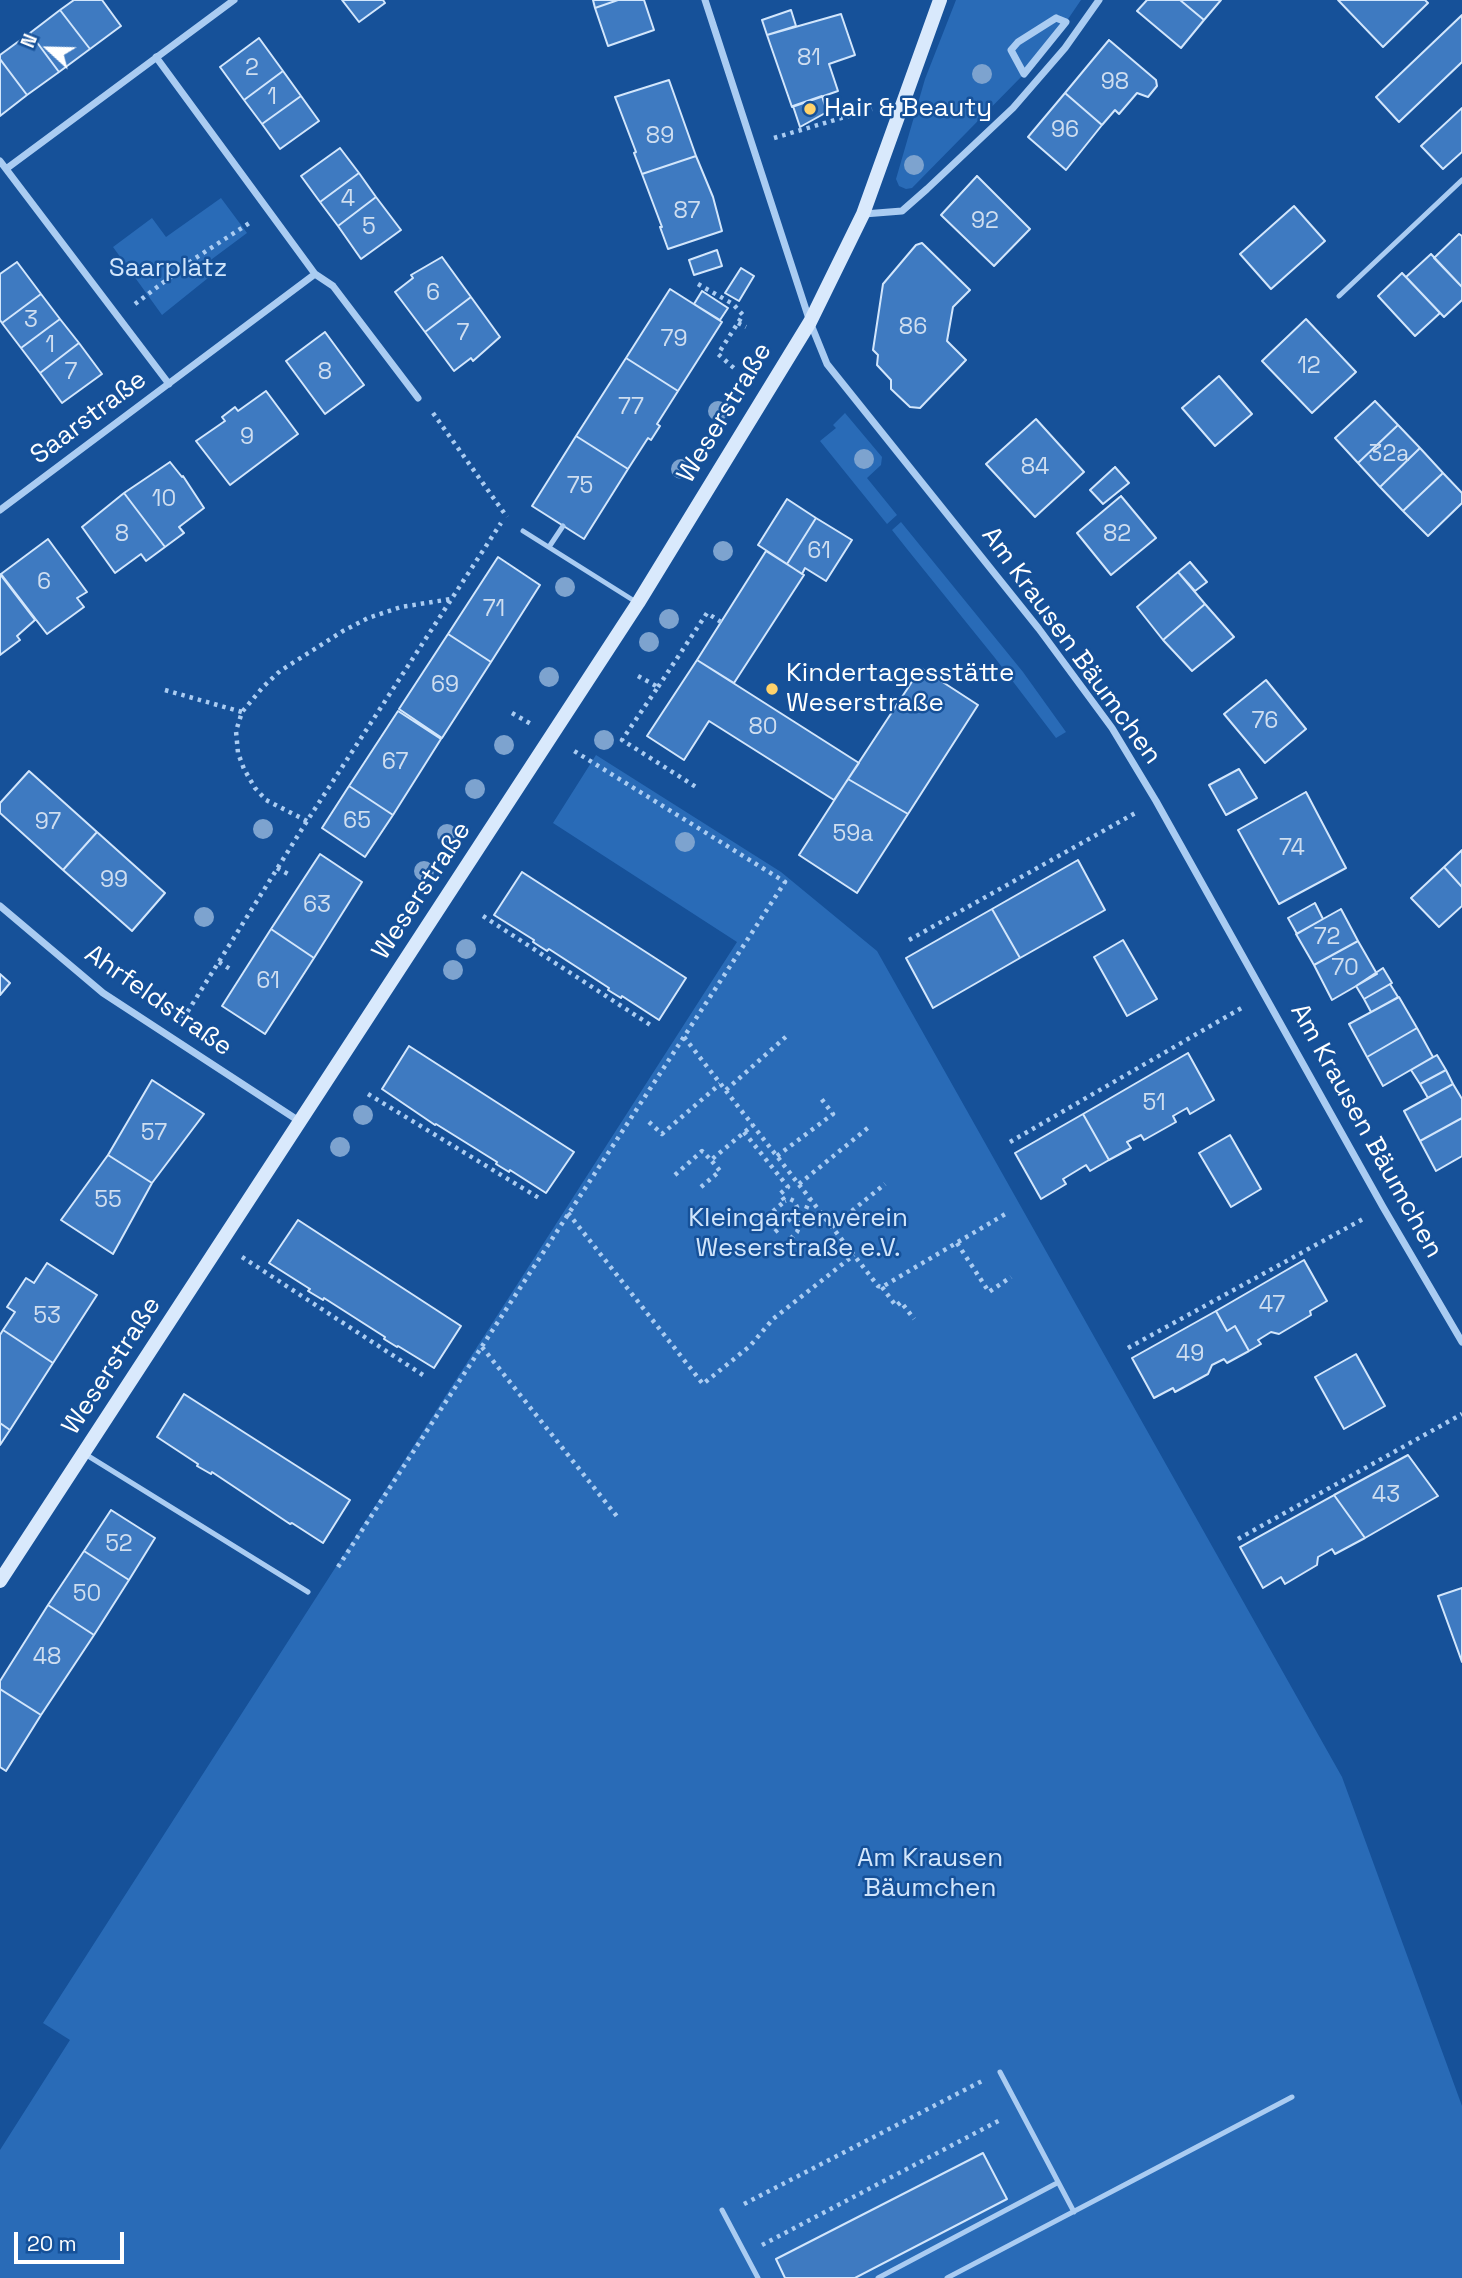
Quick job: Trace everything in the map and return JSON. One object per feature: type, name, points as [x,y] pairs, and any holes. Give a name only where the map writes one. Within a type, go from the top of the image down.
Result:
[{"type":"street","points":[[6,169],[233,0]]},
{"type":"street","name":"Am Krausen Bäumchen","points":[[705,0],[810,322],[827,364],[1039,629],[1112,728],[1462,1342]]},
{"type":"street","name":"Weserstraße","points":[[0,1581],[638,603],[810,322],[863,214],[940,0]]},
{"type":"street","points":[[863,214],[902,211],[927,189],[1013,108],[1065,48],[1099,0]]},
{"type":"street","points":[[1056,18],[1066,22],[1024,74],[1011,50],[1018,42],[1056,18]]},
{"type":"street","points":[[156,57],[315,274],[333,286],[418,398]]},
{"type":"street","points":[[0,160],[169,384],[315,274]]},
{"type":"street","name":"Saarstraße","points":[[0,510],[169,384]]},
{"type":"street","name":"Ahrfeldstraße","points":[[0,906],[103,993],[299,1121]]},
{"type":"lane","points":[[1339,296],[1462,180]]},
{"type":"lane","points":[[549,547],[563,526]]},
{"type":"lane","points":[[523,531],[638,603]]},
{"type":"lane","points":[[84,1453],[308,1592]]},
{"type":"lane","points":[[1000,2072],[1074,2213]]},
{"type":"lane","points":[[947,2278],[1292,2098]]},
{"type":"lane","points":[[878,2278],[1057,2183]]},
{"type":"lane","points":[[723,2212],[758,2278]]},
{"type":"path","points":[[778,137],[904,101]]},
{"type":"path","points":[[818,117],[820,124]]},
{"type":"path","points":[[118,316],[194,259],[243,227],[271,213]]},
{"type":"path","points":[[698,284],[733,304],[743,315],[718,354],[735,369]]},
{"type":"path","points":[[738,323],[746,327]]},
{"type":"path","points":[[418,398],[424,402],[506,515],[523,531]]},
{"type":"path","points":[[171,1038],[307,821],[506,515]]},
{"type":"path","points":[[307,821],[266,800],[255,788],[238,753],[236,731],[242,712],[280,671],[343,631],[368,618],[401,607],[452,599]]},
{"type":"path","points":[[696,787],[622,740],[707,613],[721,622]]},
{"type":"path","points":[[638,676],[658,687]]},
{"type":"path","points":[[165,690],[242,712]]},
{"type":"path","points":[[338,1567],[785,882],[583,757]]},
{"type":"path","points":[[909,940],[1156,801]]},
{"type":"path","points":[[277,868],[290,876]]},
{"type":"path","points":[[483,916],[652,1026]]},
{"type":"path","points":[[219,962],[230,969]]},
{"type":"path","points":[[1010,1142],[1265,995]]},
{"type":"path","points":[[726,1090],[789,1034]]},
{"type":"path","points":[[684,1037],[878,1286],[882,1287],[896,1306],[901,1302],[914,1319]]},
{"type":"path","points":[[649,1122],[662,1134],[720,1084]]},
{"type":"path","points":[[368,1094],[539,1198]]},
{"type":"path","points":[[777,1156],[833,1114],[820,1097]]},
{"type":"path","points":[[710,1160],[753,1125]]},
{"type":"path","points":[[799,1184],[869,1126]]},
{"type":"path","points":[[744,1132],[788,1188],[780,1194],[785,1201]]},
{"type":"path","points":[[675,1175],[702,1151],[720,1171],[701,1187]]},
{"type":"path","points":[[832,1227],[885,1184]]},
{"type":"path","points":[[779,1251],[797,1232],[810,1199]]},
{"type":"path","points":[[763,1220],[785,1201],[794,1201],[798,1209],[796,1214],[775,1232]]},
{"type":"path","points":[[1128,1348],[1384,1208]]},
{"type":"path","points":[[568,1213],[703,1384],[750,1346],[772,1319],[854,1255]]},
{"type":"path","points":[[882,1287],[1007,1213]]},
{"type":"path","points":[[221,1243],[426,1377]]},
{"type":"path","points":[[957,1243],[989,1292],[1011,1277]]},
{"type":"path","points":[[482,1347],[619,1519]]},
{"type":"path","points":[[1238,1539],[1462,1414]]},
{"type":"path","points":[[723,2212],[1000,2072]]},
{"type":"path","points":[[746,2253],[1019,2109]]},
{"type":"green space","points":[[956,0],[1081,0],[1024,74],[912,188],[906,189],[899,186],[896,179],[925,79]]},
{"type":"green space","name":"Saarplatz","points":[[221,198],[247,233],[200,268],[208,278],[162,315],[113,247],[152,218],[166,237]]},
{"type":"green space","points":[[845,413],[882,457],[881,465],[867,478],[897,515],[887,524],[820,441],[836,428],[833,425]]},
{"type":"green space","points":[[901,522],[1023,672],[1066,732],[1056,738],[892,530]]},
{"type":"green space","name":"Am Krausen Bäumchen","points":[[596,755],[781,872],[877,951],[1342,1777],[1462,2106],[1462,2278],[0,2278],[0,2150],[70,2040],[43,2023],[737,942],[553,823]]},
{"type":"building","points":[[74,0],[102,0],[121,26],[90,49],[60,10]]},
{"type":"building","points":[[342,0],[383,0],[385,3],[359,22]]},
{"type":"building","points":[[593,0],[618,0],[595,8]]},
{"type":"building","points":[[618,0],[644,0],[654,30],[608,46],[595,8]]},
{"type":"building","points":[[1147,0],[1180,0],[1204,20],[1181,48],[1137,11]]},
{"type":"building","points":[[1180,0],[1221,0],[1204,20]]},
{"type":"building","points":[[1338,0],[1425,0],[1428,3],[1383,47]]},
{"type":"building","points":[[60,10],[90,49],[59,72],[30,33]]},
{"type":"building","points":[[791,10],[796,26],[767,35],[762,20]]},
{"type":"building","points":[[841,14],[855,55],[829,64],[838,91],[792,107],[767,35]]},
{"type":"building","points":[[1462,15],[1462,62],[1399,122],[1376,97]]},
{"type":"building","points":[[30,33],[59,72],[27,95],[0,59],[0,55]]},
{"type":"building","points":[[259,38],[283,71],[244,100],[220,67]]},
{"type":"building","points":[[1109,40],[1156,80],[1157,86],[1148,97],[1137,93],[1119,114],[1115,110],[1102,125],[1065,93]]},
{"type":"building","points":[[0,59],[27,95],[0,116]]},
{"type":"building","points":[[283,71],[301,96],[262,124],[244,100]]},
{"type":"building","points":[[669,80],[696,156],[642,174],[615,97]]},
{"type":"building","points":[[1065,93],[1102,125],[1066,170],[1028,137]]},
{"type":"building","points":[[301,96],[319,121],[280,149],[262,124]]},
{"type":"building","name":"Hair & Beauty","points":[[822,96],[827,112],[800,127],[793,106]]},
{"type":"building","points":[[1462,108],[1462,152],[1443,169],[1421,146]]},
{"type":"building","points":[[340,148],[359,173],[320,202],[301,176]]},
{"type":"building","points":[[696,156],[713,197],[722,231],[668,249],[642,174]]},
{"type":"building","points":[[359,173],[376,197],[338,226],[320,202]]},
{"type":"building","points":[[977,176],[1030,229],[994,266],[941,215]]},
{"type":"building","points":[[376,197],[401,230],[361,259],[338,226]]},
{"type":"building","points":[[1294,206],[1325,241],[1271,289],[1240,254]]},
{"type":"building","points":[[1459,234],[1462,236],[1462,287],[1434,258]]},
{"type":"building","points":[[922,243],[970,290],[953,307],[947,341],[966,360],[920,408],[910,407],[891,389],[891,380],[877,365],[878,355],[873,350],[883,284],[916,245]]},
{"type":"building","points":[[717,250],[722,266],[694,275],[689,260]]},
{"type":"building","points":[[1431,254],[1462,287],[1462,300],[1444,317],[1406,277]]},
{"type":"building","points":[[442,257],[471,297],[425,332],[395,292],[413,278],[411,275]]},
{"type":"building","points":[[17,262],[41,294],[2,323],[0,274]]},
{"type":"building","points":[[741,268],[754,276],[739,301],[725,293]]},
{"type":"building","points":[[1402,273],[1440,313],[1415,336],[1378,296]]},
{"type":"building","points":[[670,289],[722,322],[678,391],[626,358]]},
{"type":"building","points":[[702,291],[728,308],[720,320],[694,304]]},
{"type":"building","points":[[41,294],[60,319],[21,348],[2,323]]},
{"type":"building","points":[[471,297],[500,337],[473,361],[471,358],[454,371],[425,332]]},
{"type":"building","points":[[60,319],[79,343],[40,373],[21,348]]},
{"type":"building","points":[[1306,319],[1356,372],[1312,413],[1262,361]]},
{"type":"building","points":[[325,332],[364,385],[325,414],[286,361]]},
{"type":"building","points":[[79,343],[102,374],[62,403],[40,373]]},
{"type":"building","points":[[626,358],[678,391],[657,424],[660,426],[651,440],[648,438],[628,469],[576,436]]},
{"type":"building","points":[[1219,376],[1252,414],[1215,446],[1182,408]]},
{"type":"building","points":[[266,391],[298,434],[230,485],[196,441],[225,421],[222,417],[235,407],[238,411]]},
{"type":"building","points":[[1375,401],[1398,425],[1358,463],[1335,438]]},
{"type":"building","points":[[1036,419],[1084,472],[1035,517],[986,464]]},
{"type":"building","points":[[1398,425],[1420,448],[1380,487],[1358,463]]},
{"type":"building","points":[[576,436],[628,469],[584,539],[532,506]]},
{"type":"building","points":[[1420,448],[1443,473],[1403,511],[1380,487]]},
{"type":"building","points":[[170,462],[183,476],[204,508],[179,527],[184,533],[165,547],[124,493]]},
{"type":"building","points":[[1115,467],[1129,483],[1103,504],[1090,490]]},
{"type":"building","points":[[1443,473],[1462,493],[1462,503],[1428,536],[1403,511]]},
{"type":"building","points":[[124,493],[165,547],[146,561],[141,554],[115,573],[82,527]]},
{"type":"building","points":[[1121,496],[1156,538],[1111,575],[1077,533]]},
{"type":"building","points":[[787,499],[816,518],[787,564],[758,545]]},
{"type":"building","points":[[816,518],[852,540],[826,581],[805,568],[802,574],[787,564]]},
{"type":"building","points":[[48,539],[87,592],[77,598],[84,607],[47,634],[1,574]]},
{"type":"building","points":[[766,551],[804,575],[734,683],[697,660]]},
{"type":"building","points":[[498,557],[540,585],[491,662],[448,634]]},
{"type":"building","points":[[1190,562],[1207,582],[1195,591],[1178,572]]},
{"type":"building","points":[[1178,572],[1205,604],[1163,640],[1137,607]]},
{"type":"building","points":[[0,574],[35,620],[17,636],[20,640],[0,655]]},
{"type":"building","points":[[1205,604],[1234,637],[1192,671],[1163,640]]},
{"type":"building","points":[[448,634],[491,662],[442,738],[399,709]]},
{"type":"building","points":[[697,660],[859,763],[834,800],[709,721],[684,760],[647,736]]},
{"type":"building","points":[[921,668],[978,705],[908,814],[848,779]]},
{"type":"building","points":[[1266,680],[1306,729],[1265,763],[1224,714]]},
{"type":"building","points":[[398,711],[441,739],[393,815],[349,786]]},
{"type":"building","points":[[1239,769],[1257,798],[1226,815],[1209,785]]},
{"type":"building","points":[[29,771],[97,832],[63,870],[0,813],[0,803]]},
{"type":"building","points":[[848,779],[908,814],[857,893],[799,855]]},
{"type":"building","points":[[349,786],[393,815],[365,857],[322,828]]},
{"type":"building","points":[[1306,792],[1346,868],[1279,904],[1238,830]]},
{"type":"building","points":[[97,832],[165,893],[132,931],[63,870]]},
{"type":"building","points":[[1462,850],[1462,887],[1444,867]]},
{"type":"building","points":[[320,854],[362,882],[314,958],[271,929]]},
{"type":"building","points":[[1078,860],[1105,910],[1020,958],[992,909]]},
{"type":"building","points":[[1444,867],[1462,887],[1462,906],[1439,927],[1411,898]]},
{"type":"building","points":[[522,872],[686,978],[659,1020],[494,915]]},
{"type":"building","points":[[1315,903],[1323,919],[1297,934],[1288,918]]},
{"type":"building","points":[[992,909],[1020,958],[933,1008],[906,958]]},
{"type":"building","points":[[1341,909],[1358,941],[1314,965],[1296,934]]},
{"type":"building","points":[[271,929],[314,958],[265,1034],[222,1006]]},
{"type":"building","points":[[1123,940],[1157,999],[1127,1016],[1094,957]]},
{"type":"building","points":[[1358,941],[1377,974],[1332,1000],[1314,965]]},
{"type":"building","points":[[1383,968],[1392,983],[1364,999],[1356,986]]},
{"type":"building","points":[[0,974],[10,983],[0,995]]},
{"type":"building","points":[[1390,984],[1398,997],[1371,1012],[1364,999]]},
{"type":"building","points":[[1399,997],[1417,1028],[1367,1057],[1349,1024]]},
{"type":"building","points":[[1417,1028],[1433,1057],[1383,1086],[1367,1057]]},
{"type":"building","points":[[409,1046],[574,1152],[546,1193],[496,1164],[497,1162],[382,1089]]},
{"type":"building","points":[[1188,1053],[1214,1100],[1190,1114],[1187,1108],[1173,1116],[1176,1122],[1144,1140],[1141,1135],[1127,1142],[1131,1148],[1109,1160],[1083,1114]]},
{"type":"building","points":[[1437,1055],[1446,1070],[1420,1084],[1411,1070]]},
{"type":"building","points":[[1446,1070],[1453,1084],[1428,1098],[1420,1084]]},
{"type":"building","points":[[152,1080],[204,1114],[152,1183],[108,1155]]},
{"type":"building","points":[[1453,1084],[1462,1099],[1462,1118],[1420,1141],[1404,1111]]},
{"type":"building","points":[[1083,1114],[1109,1160],[1090,1171],[1086,1165],[1063,1179],[1066,1184],[1041,1199],[1015,1153]]},
{"type":"building","points":[[1462,1118],[1462,1156],[1436,1171],[1420,1141]]},
{"type":"building","points":[[1230,1135],[1261,1189],[1231,1207],[1199,1153]]},
{"type":"building","points":[[108,1155],[152,1183],[113,1254],[61,1220]]},
{"type":"building","points":[[298,1220],[461,1326],[434,1368],[384,1339],[385,1337],[324,1298],[323,1300],[308,1291],[310,1289],[269,1263]]},
{"type":"building","points":[[1304,1260],[1327,1301],[1310,1311],[1311,1315],[1279,1334],[1271,1332],[1258,1340],[1261,1344],[1249,1351],[1235,1326],[1227,1331],[1216,1311]]},
{"type":"building","points":[[47,1263],[97,1295],[53,1363],[3,1330],[15,1312],[7,1307],[26,1278],[34,1283]]},
{"type":"building","points":[[1216,1311],[1227,1331],[1235,1326],[1249,1351],[1227,1363],[1224,1359],[1212,1365],[1208,1374],[1175,1392],[1173,1388],[1154,1398],[1132,1358]]},
{"type":"building","points":[[3,1330],[53,1363],[10,1430],[0,1423],[0,1335]]},
{"type":"building","points":[[1356,1354],[1385,1406],[1344,1429],[1315,1377]]},
{"type":"building","points":[[184,1394],[350,1500],[323,1543],[212,1472],[211,1474],[197,1466],[198,1464],[157,1437]]},
{"type":"building","points":[[0,1423],[10,1430],[0,1445]]},
{"type":"building","points":[[1408,1455],[1438,1496],[1365,1538],[1334,1495]]},
{"type":"building","points":[[1334,1495],[1365,1538],[1335,1554],[1332,1549],[1318,1557],[1317,1565],[1285,1584],[1281,1577],[1263,1588],[1240,1547]]},
{"type":"building","points":[[111,1510],[155,1538],[129,1580],[84,1551]]},
{"type":"building","points":[[84,1551],[129,1580],[94,1635],[48,1605]]},
{"type":"building","points":[[1462,1588],[1462,1662],[1438,1596]]},
{"type":"building","points":[[48,1605],[94,1635],[41,1715],[0,1689],[0,1681]]},
{"type":"building","points":[[0,1689],[41,1715],[6,1771],[0,1767]]},
{"type":"building","points":[[983,2153],[1007,2199],[855,2278],[785,2278],[776,2259]]},
{"type":"place","name":"Hair & Beauty","points":[[810,109]]},
{"type":"place","name":"Kindertagesstätte Weserstraße","points":[[772,689]]},
{"type":"park label","name":"Kleingartenverein Weserstraße e.V.","points":[[798,1234]]}]
